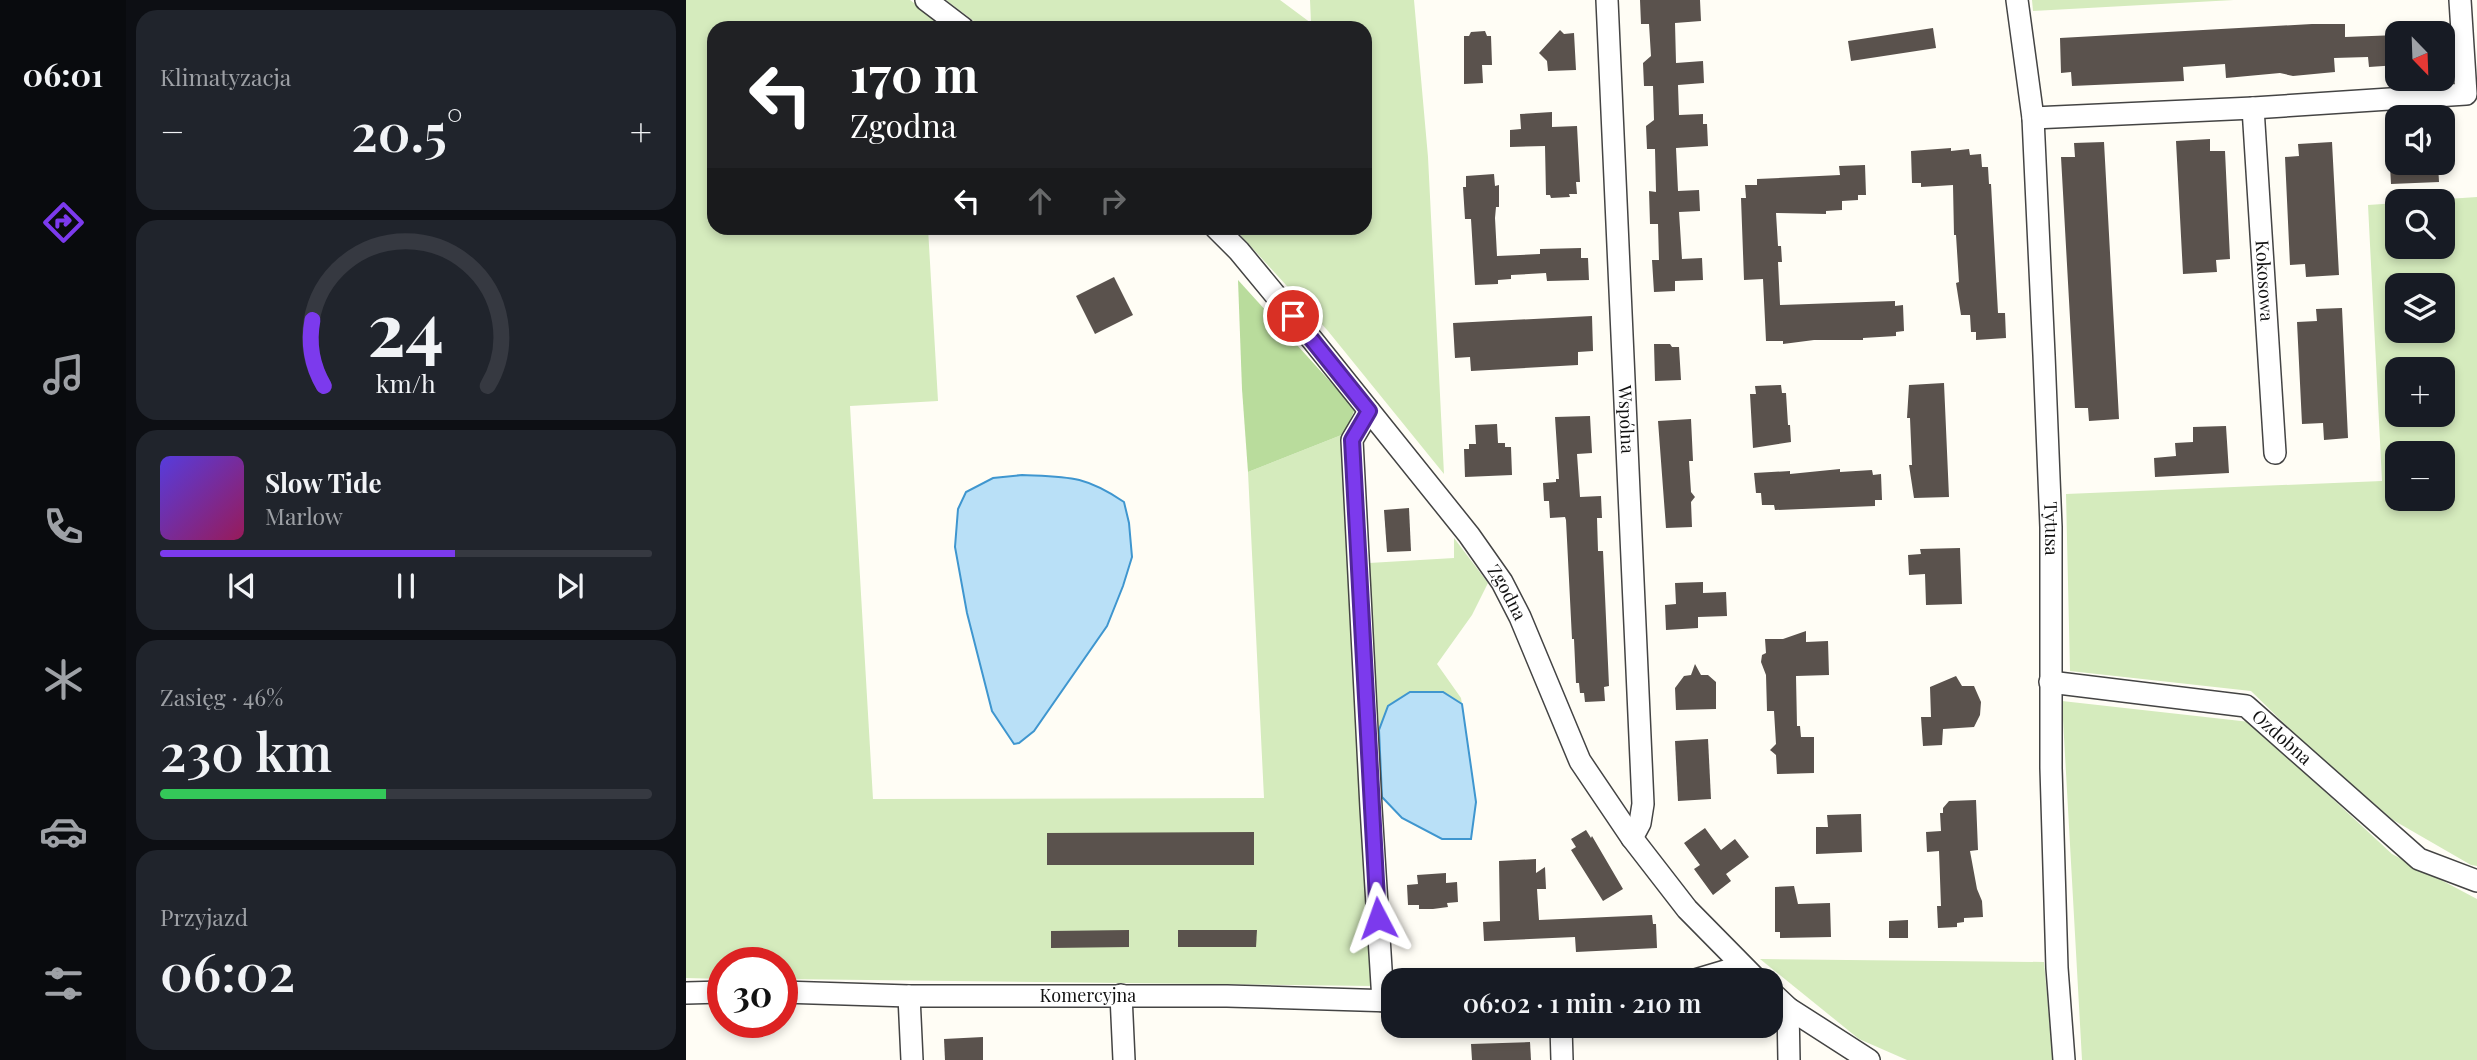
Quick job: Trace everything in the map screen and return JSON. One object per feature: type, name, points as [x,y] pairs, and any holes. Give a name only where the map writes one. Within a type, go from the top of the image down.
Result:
[{"type":"street","points":[[926,0],[954,21]]},
{"type":"street","name":"Wspólna","points":[[1607,0],[1643,804],[1640,823],[1632,838]]},
{"type":"street","name":"Tytusa","points":[[2017,0],[2033,118],[2051,527],[2050,682],[2057,954],[2064,1060]]},
{"type":"street","points":[[2033,118],[2253,108],[2466,94],[2460,0]]},
{"type":"street","name":"Kokosowa","points":[[2253,108],[2275,453]]},
{"type":"street","name":"Zgodna","points":[[1222,235],[1293,316],[1469,535],[1502,582],[1520,617],[1580,761],[1632,838],[1686,909],[1745,968]]},
{"type":"street","points":[[1369,411],[1352,440],[1371,808],[1385,968]]},
{"type":"street","name":"Ozdobna","points":[[2050,682],[2246,706],[2419,859],[2477,881]]},
{"type":"street","points":[[686,993],[707,992]]},
{"type":"street","name":"Komercyjna","points":[[798,993],[909,996],[1121,995],[1381,1001]]},
{"type":"street","points":[[1121,995],[1124,1060]]},
{"type":"street","points":[[909,996],[912,1060]]},
{"type":"street","points":[[1783,1003],[1869,1060]]},
{"type":"street","points":[[1788,1008],[1788,1060]]},
{"type":"street","points":[[1561,1038],[1562,1060]]},
{"type":"green space","points":[[686,0],[910,0],[937,21],[707,21],[707,235],[928,235],[938,401],[850,406],[873,799],[1264,798],[1248,472],[1344,434],[1372,986],[798,979],[798,947],[707,947],[707,979],[686,978]]},
{"type":"green space","points":[[946,0],[1280,0],[1308,21],[974,21]]},
{"type":"green space","points":[[1310,0],[1414,0],[1428,157],[1444,474],[1328,331],[1240,235],[1372,235],[1372,21],[1311,21]]},
{"type":"green space","points":[[2032,0],[2234,0],[2033,11]]},
{"type":"green space","points":[[2477,197],[2477,866],[2393,820],[2301,740],[2251,691],[2070,671],[2066,494],[2382,481],[2368,205],[2385,204],[2385,259],[2455,259],[2455,198]]},
{"type":"green space","points":[[1238,280],[1355,409],[1344,434],[1248,472],[1242,389]]},
{"type":"green space","points":[[1454,538],[1488,583],[1472,615],[1437,664],[1461,698],[1462,704],[1443,692],[1388,706],[1379,730],[1369,563],[1454,558]]},
{"type":"green space","points":[[2062,701],[2250,722],[2392,854],[2477,899],[2477,1060],[2082,1060]]},
{"type":"green space","points":[[1760,959],[2044,962],[2053,1060],[1907,1060],[1859,1039],[1783,978],[1783,968],[1771,968]]},
{"type":"water","points":[[1022,475],[1075,479],[1098,487],[1124,502],[1132,557],[1107,626],[1034,731],[1014,744],[992,711],[967,613],[955,547],[958,509],[966,492],[993,478]]},
{"type":"water","points":[[1410,692],[1443,692],[1462,704],[1476,802],[1471,839],[1442,839],[1402,818],[1382,797],[1379,730],[1388,706]]},
{"type":"building","points":[[1640,0],[1700,0],[1701,21],[1675,23],[1676,63],[1703,61],[1704,83],[1678,85],[1679,115],[1703,114],[1703,124],[1707,124],[1708,146],[1676,148],[1678,191],[1699,190],[1700,211],[1679,212],[1682,259],[1702,258],[1703,280],[1675,281],[1675,291],[1654,292],[1652,260],[1659,260],[1658,224],[1650,224],[1649,191],[1656,192],[1655,149],[1647,149],[1646,126],[1654,120],[1653,86],[1644,86],[1643,63],[1651,56],[1649,24],[1641,24]]},
{"type":"building","points":[[2345,24],[2345,37],[2385,35],[2385,66],[2369,67],[2368,57],[2334,58],[2335,72],[2226,78],[2225,64],[2183,67],[2184,81],[2072,86],[2071,72],[2061,73],[2060,38]]},
{"type":"building","points":[[1933,28],[1936,48],[1851,61],[1848,41]]},
{"type":"building","points":[[1560,30],[1564,34],[1574,33],[1576,70],[1548,71],[1547,61],[1539,53]]},
{"type":"building","points":[[1485,31],[1487,36],[1491,36],[1492,65],[1482,65],[1483,83],[1464,84],[1464,36],[1469,36],[1471,32]]},
{"type":"building","points":[[1552,112],[1552,127],[1577,126],[1580,182],[1576,182],[1577,194],[1569,194],[1570,197],[1551,198],[1546,195],[1545,146],[1510,147],[1510,130],[1521,129],[1520,114]]},
{"type":"building","points":[[2210,139],[2210,151],[2225,151],[2230,259],[2216,260],[2217,272],[2183,274],[2176,141]]},
{"type":"building","points":[[2104,142],[2119,419],[2089,421],[2088,408],[2075,408],[2061,157],[2075,157],[2074,143]]},
{"type":"building","points":[[2332,142],[2339,275],[2306,277],[2305,264],[2290,265],[2285,157],[2299,156],[2298,144]]},
{"type":"building","points":[[1951,148],[1951,151],[1969,149],[1970,155],[1981,154],[1982,167],[1988,167],[1998,313],[2005,313],[2006,338],[1976,340],[1976,332],[1971,332],[1970,315],[1961,315],[1956,283],[1959,282],[1953,185],[1921,187],[1921,183],[1912,183],[1911,151]]},
{"type":"building","points":[[1865,165],[1866,195],[1858,195],[1858,200],[1842,201],[1842,210],[1826,211],[1826,214],[1776,213],[1782,262],[1778,262],[1780,305],[1895,301],[1895,306],[1903,305],[1904,331],[1896,332],[1896,336],[1863,340],[1814,340],[1783,344],[1783,341],[1766,341],[1763,279],[1744,280],[1741,198],[1746,198],[1745,185],[1757,185],[1757,179],[1840,175],[1839,166]]},
{"type":"building","points":[[1494,174],[1495,186],[1499,185],[1499,207],[1496,207],[1495,218],[1497,256],[1540,254],[1540,249],[1581,248],[1581,258],[1588,258],[1589,280],[1547,281],[1546,273],[1511,275],[1511,279],[1498,280],[1498,284],[1475,285],[1471,219],[1465,219],[1463,187],[1466,187],[1466,176]]},
{"type":"building","points":[[2390,175],[2439,175],[2439,182],[2391,184]]},
{"type":"building","points":[[1114,277],[1133,315],[1095,334],[1076,296]]},
{"type":"building","points":[[2342,308],[2348,438],[2324,440],[2323,423],[2302,424],[2297,322],[2317,321],[2316,309]]},
{"type":"building","points":[[1592,316],[1593,351],[1578,352],[1578,365],[1471,371],[1470,357],[1455,358],[1453,323]]},
{"type":"building","points":[[1654,344],[1679,347],[1681,380],[1655,381]]},
{"type":"building","points":[[1944,383],[1949,497],[1914,498],[1909,465],[1912,465],[1910,418],[1907,418],[1909,385]]},
{"type":"building","points":[[1781,385],[1782,393],[1786,393],[1791,442],[1753,448],[1750,394],[1756,394],[1755,386]]},
{"type":"building","points":[[1590,416],[1592,453],[1577,454],[1580,497],[1601,496],[1602,518],[1597,518],[1598,551],[1603,551],[1609,686],[1604,687],[1605,701],[1585,702],[1584,693],[1580,693],[1579,683],[1576,683],[1566,520],[1565,517],[1550,518],[1549,501],[1544,501],[1543,483],[1556,482],[1556,479],[1559,479],[1555,417]]},
{"type":"building","points":[[1691,419],[1693,461],[1689,461],[1691,492],[1695,497],[1691,502],[1692,527],[1666,528],[1658,421]]},
{"type":"building","points":[[1497,424],[1498,443],[1511,447],[1512,475],[1465,477],[1464,449],[1469,449],[1469,444],[1476,444],[1475,425]]},
{"type":"building","points":[[2226,426],[2229,473],[2155,477],[2154,458],[2176,456],[2175,443],[2193,442],[2193,427]]},
{"type":"building","points":[[1840,469],[1840,472],[1872,470],[1873,475],[1881,474],[1882,500],[1875,500],[1875,506],[1775,510],[1774,505],[1762,505],[1761,493],[1756,493],[1754,473],[1790,471],[1790,474]]},
{"type":"building","points":[[1409,508],[1411,551],[1387,552],[1384,510]]},
{"type":"building","points":[[1960,548],[1962,604],[1926,605],[1925,574],[1909,575],[1908,555],[1921,554],[1920,549]]},
{"type":"building","points":[[1703,582],[1703,593],[1726,592],[1727,616],[1698,617],[1698,628],[1666,630],[1665,605],[1676,604],[1675,583]]},
{"type":"building","points":[[1806,631],[1806,642],[1828,641],[1829,675],[1796,676],[1797,726],[1800,726],[1801,737],[1814,737],[1814,773],[1777,774],[1776,755],[1770,750],[1776,744],[1774,711],[1767,711],[1766,675],[1761,662],[1762,655],[1766,653],[1765,639],[1783,639]]},
{"type":"building","points":[[1695,664],[1701,675],[1708,675],[1716,682],[1716,709],[1676,710],[1675,688],[1684,676],[1691,675]]},
{"type":"building","points":[[1956,676],[1962,686],[1974,686],[1981,702],[1980,715],[1974,727],[1943,729],[1942,745],[1923,746],[1921,717],[1931,717],[1930,687]]},
{"type":"building","points":[[1708,739],[1711,799],[1678,801],[1675,741]]},
{"type":"building","points":[[1976,800],[1978,850],[1970,851],[1982,901],[1983,917],[1964,918],[1964,922],[1957,923],[1957,927],[1938,928],[1937,906],[1941,906],[1939,851],[1927,852],[1926,832],[1941,831],[1940,813],[1943,813],[1943,808],[1949,801]]},
{"type":"building","points":[[1861,814],[1862,852],[1816,854],[1816,827],[1828,827],[1827,815]]},
{"type":"building","points":[[1705,828],[1721,850],[1735,839],[1749,857],[1726,874],[1731,881],[1713,895],[1694,869],[1700,865],[1684,843]]},
{"type":"building","points":[[1586,830],[1623,889],[1603,901],[1571,850],[1576,847],[1571,839]]},
{"type":"building","points":[[1254,832],[1254,865],[1047,865],[1047,833]]},
{"type":"building","points":[[1536,859],[1536,873],[1545,867],[1546,889],[1537,889],[1539,920],[1652,915],[1653,924],[1656,924],[1657,948],[1576,952],[1575,937],[1484,941],[1483,922],[1500,921],[1499,861]]},
{"type":"building","points":[[1446,873],[1446,883],[1457,882],[1458,902],[1447,903],[1448,907],[1433,909],[1419,909],[1419,905],[1408,905],[1407,885],[1418,884],[1417,875]]},
{"type":"building","points":[[1794,886],[1798,904],[1830,903],[1831,937],[1780,938],[1780,932],[1775,932],[1775,887]]},
{"type":"building","points":[[1908,920],[1908,938],[1889,938],[1889,921]]},
{"type":"building","points":[[1129,930],[1129,947],[1051,948],[1051,931]]},
{"type":"building","points":[[1178,930],[1257,930],[1256,947],[1178,947]]},
{"type":"building","points":[[983,1037],[983,1060],[945,1060],[944,1039]]},
{"type":"building","points":[[1530,1042],[1531,1060],[1472,1060],[1471,1044]]},
{"type":"route","points":[[1293,316],[1369,411],[1352,440],[1378,918]]}]
